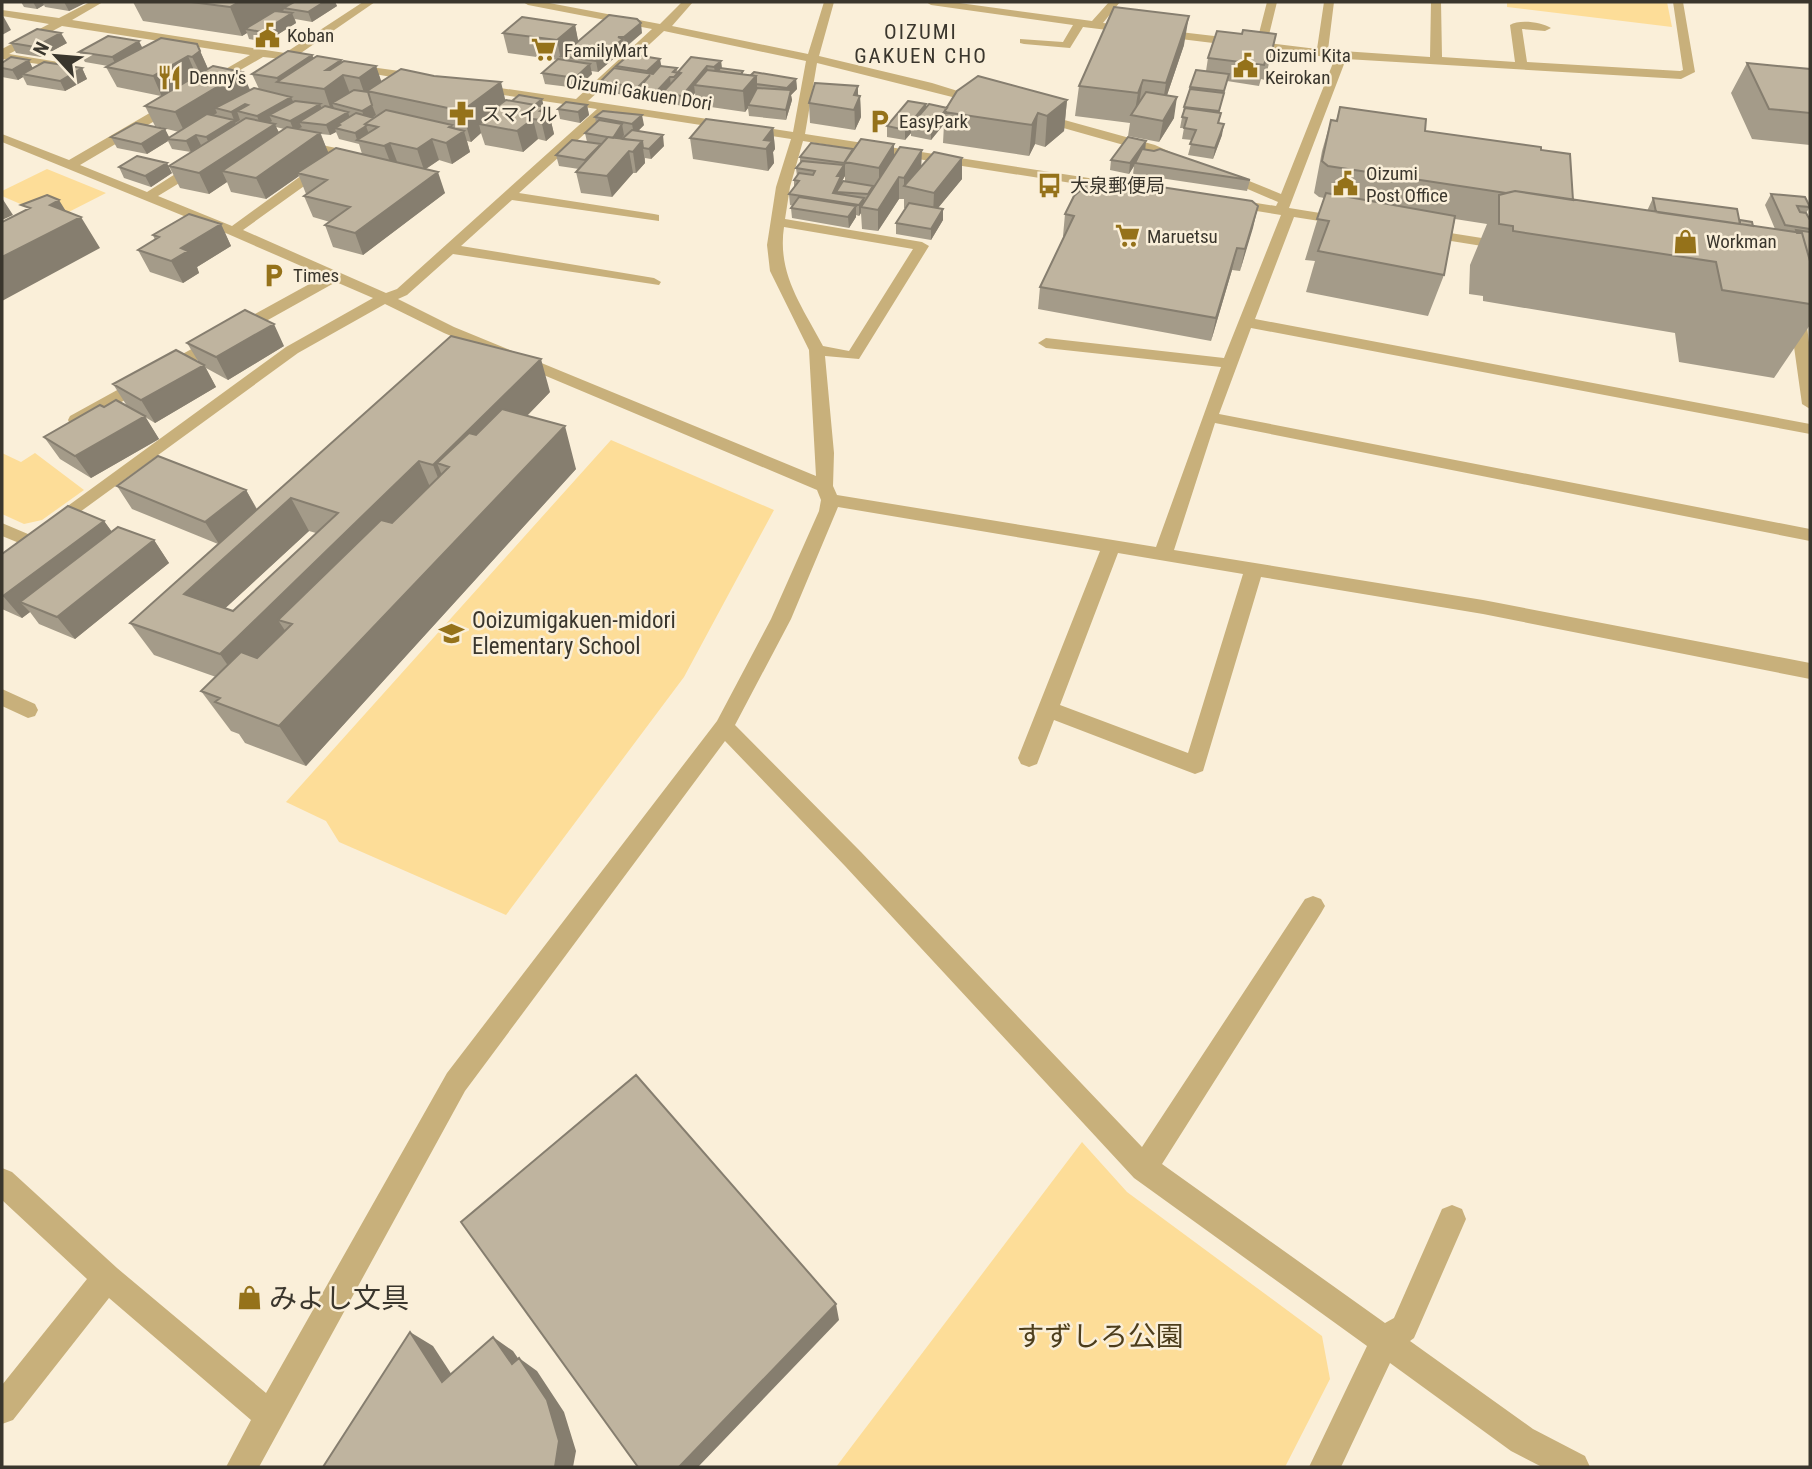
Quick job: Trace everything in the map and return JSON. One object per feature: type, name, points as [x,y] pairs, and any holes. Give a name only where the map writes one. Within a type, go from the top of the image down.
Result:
[{"type":"street","points":[[2,54],[98,2]]},
{"type":"street","points":[[286,57],[370,2]]},
{"type":"street","points":[[529,2],[812,60],[933,87],[997,105]]},
{"type":"street","points":[[579,102],[688,2]]},
{"type":"street","points":[[242,1467],[456,1082],[724,727],[781,619],[827,493],[817,350],[777,271],[774,245],[783,187],[798,137],[812,60],[829,2]]},
{"type":"street","points":[[931,2],[1342,55],[1681,75],[1689,72],[1678,2]]},
{"type":"street","points":[[1095,25],[1115,2]]},
{"type":"street","points":[[1261,46],[1272,2]]},
{"type":"street","points":[[1322,53],[1329,2]]},
{"type":"street","points":[[1436,2],[1436,62]]},
{"type":"street","points":[[2,13],[314,61]]},
{"type":"street","points":[[1024,41],[1066,46],[1080,23]]},
{"type":"street","points":[[1522,66],[1516,25],[1545,28]]},
{"type":"street","points":[[69,166],[261,53]]},
{"type":"street","points":[[2,54],[76,68]]},
{"type":"street","points":[[1163,555],[1209,417],[1342,55]]},
{"type":"street","points":[[340,65],[433,80]]},
{"type":"street","name":"Oizumi Gakuen Dori","points":[[459,84],[1133,188]]},
{"type":"street","points":[[11,554],[292,350],[368,305],[402,292],[607,107]]},
{"type":"street","points":[[1022,112],[1150,148],[1207,170],[1285,208]]},
{"type":"street","points":[[2,138],[233,231],[385,298],[449,330],[827,493],[1111,547],[1483,607],[1810,671]]},
{"type":"street","points":[[233,231],[341,153],[290,141]]},
{"type":"street","points":[[148,197],[206,161]]},
{"type":"street","points":[[510,196],[654,218]]},
{"type":"street","points":[[1214,201],[1285,208],[1353,222]]},
{"type":"street","points":[[777,222],[922,246],[853,356],[817,350]]},
{"type":"street","points":[[1409,231],[1519,248]]},
{"type":"street","points":[[451,249],[654,282]]},
{"type":"street","points":[[56,432],[335,276]]},
{"type":"street","points":[[1795,291],[1810,404]]},
{"type":"street","points":[[1245,322],[1810,429]]},
{"type":"street","points":[[1046,343],[1230,363]]},
{"type":"street","points":[[1209,417],[1810,535]]},
{"type":"street","points":[[2,529],[29,541]]},
{"type":"street","points":[[1029,758],[1111,547]]},
{"type":"street","points":[[1048,709],[1195,765],[1254,569]]},
{"type":"street","points":[[2,697],[28,710]]},
{"type":"street","points":[[724,727],[853,859],[1143,1168],[1522,1440],[1574,1467]]},
{"type":"street","points":[[1143,1168],[1313,906]]},
{"type":"street","points":[[2,1182],[107,1278],[270,1416]]},
{"type":"street","points":[[1325,1467],[1385,1342],[1404,1328],[1452,1219]]},
{"type":"street","points":[[2,1409],[107,1278]]},
{"type":"green space","points":[[1507,2],[1667,2],[1672,27],[1507,7]]},
{"type":"green space","points":[[47,169],[106,193],[55,219],[2,196],[2,191]]},
{"type":"green space","points":[[611,440],[774,510],[684,677],[506,915],[339,842],[326,821],[286,802]]},
{"type":"green space","points":[[2,453],[21,462],[35,453],[84,490],[42,520],[24,524],[2,514]]},
{"type":"green space","name":"すずしろ公園","points":[[1082,1142],[1127,1192],[1322,1336],[1330,1379],[1285,1467],[836,1467]]},
{"type":"building","points":[[191,2],[239,2],[230,7]]},
{"type":"building","points":[[294,2],[324,2],[308,12],[283,8]]},
{"type":"building","points":[[1114,7],[1189,16],[1166,83],[1143,80],[1138,93],[1079,86]]},
{"type":"building","points":[[275,11],[292,13],[262,32],[245,29]]},
{"type":"building","points":[[609,15],[637,19],[641,23],[624,37],[618,37],[623,39],[596,61],[561,56]]},
{"type":"building","points":[[522,17],[575,25],[557,40],[503,33]]},
{"type":"building","points":[[37,29],[61,33],[35,47],[11,43]]},
{"type":"building","points":[[1243,30],[1276,34],[1270,59],[1266,59],[1264,65],[1208,58],[1217,31],[1242,34]]},
{"type":"building","points":[[108,36],[139,41],[112,57],[79,52]]},
{"type":"building","points":[[161,38],[197,44],[200,51],[153,76],[106,67]]},
{"type":"building","points":[[288,51],[312,55],[277,78],[252,74]]},
{"type":"building","points":[[630,54],[660,59],[647,71],[616,66]]},
{"type":"building","points":[[317,56],[341,60],[326,70],[344,61],[376,66],[359,78],[343,75],[324,89],[277,82]]},
{"type":"building","points":[[11,57],[29,60],[12,70],[2,68],[2,63]]},
{"type":"building","points":[[691,57],[721,61],[714,67],[707,66],[682,96],[662,93],[681,73],[678,72]]},
{"type":"building","points":[[558,59],[590,64],[575,78],[542,73]]},
{"type":"building","points":[[44,62],[82,68],[60,81],[22,74]]},
{"type":"building","points":[[1747,63],[1810,69],[1810,113],[1769,109]]},
{"type":"building","points":[[213,66],[242,72],[175,112],[145,106]]},
{"type":"building","points":[[660,66],[677,68],[673,72],[678,73],[670,77],[657,91],[639,88],[650,75],[637,88],[601,81],[614,68],[653,74]]},
{"type":"building","points":[[720,68],[743,71],[741,74],[718,71]]},
{"type":"building","points":[[401,69],[434,76],[501,82],[462,111],[367,91]]},
{"type":"building","points":[[707,70],[756,76],[743,91],[694,85]]},
{"type":"building","points":[[1196,70],[1229,74],[1224,91],[1190,87]]},
{"type":"building","points":[[754,72],[796,79],[787,88],[756,84],[756,76],[751,75]]},
{"type":"building","points":[[978,76],[1067,100],[1047,116],[1038,113],[1032,125],[944,112],[957,91]]},
{"type":"building","points":[[815,83],[858,86],[854,95],[860,96],[854,110],[809,103]]},
{"type":"building","points":[[254,88],[291,97],[257,116],[237,111],[248,105],[245,104],[231,112],[215,108]]},
{"type":"building","points":[[757,88],[791,90],[786,110],[748,105]]},
{"type":"building","points":[[1190,89],[1224,93],[1219,111],[1184,107]]},
{"type":"building","points":[[354,90],[368,92],[372,105],[362,111],[332,103]]},
{"type":"building","points":[[1146,92],[1177,97],[1163,121],[1131,115]]},
{"type":"building","points":[[519,95],[542,99],[535,105],[512,101]]},
{"type":"building","points":[[506,100],[546,107],[540,111],[549,113],[541,120],[533,119],[517,131],[479,124]]},
{"type":"building","points":[[295,101],[320,104],[290,121],[269,115]]},
{"type":"building","points":[[908,101],[926,104],[905,130],[887,126]]},
{"type":"building","points":[[566,102],[587,105],[578,112],[558,109]]},
{"type":"building","points":[[929,104],[947,108],[931,129],[911,125]]},
{"type":"building","points":[[325,106],[348,112],[326,125],[299,122]]},
{"type":"building","points":[[1340,107],[1426,119],[1425,131],[1541,147],[1541,150],[1570,154],[1573,200],[1515,191],[1506,193],[1328,166],[1322,161],[1331,120],[1337,121]]},
{"type":"building","points":[[1185,108],[1221,113],[1218,123],[1224,124],[1215,148],[1190,144],[1196,130],[1184,128],[1187,118],[1182,117]]},
{"type":"building","points":[[386,110],[452,125],[449,127],[464,131],[446,143],[432,139],[417,149],[357,140],[378,127],[365,124]]},
{"type":"building","points":[[603,111],[642,115],[632,124],[595,117]]},
{"type":"building","points":[[356,113],[374,118],[355,133],[335,128],[340,125],[338,124]]},
{"type":"building","points":[[207,114],[234,120],[206,137],[196,135],[186,141],[167,139]]},
{"type":"building","points":[[246,118],[275,124],[199,173],[169,166]]},
{"type":"building","points":[[706,119],[773,128],[764,140],[772,141],[766,149],[690,138]]},
{"type":"building","points":[[599,120],[622,124],[613,138],[585,133]]},
{"type":"building","points":[[136,123],[165,129],[141,144],[111,137]]},
{"type":"building","points":[[287,127],[320,133],[256,178],[222,171]]},
{"type":"building","points":[[632,130],[663,135],[649,149],[643,148],[642,141],[622,139]]},
{"type":"building","points":[[608,137],[642,141],[633,152],[629,151],[607,176],[576,172]]},
{"type":"building","points":[[1128,137],[1146,141],[1130,163],[1111,160]]},
{"type":"building","points":[[861,139],[894,144],[879,168],[845,162]]},
{"type":"building","points":[[572,140],[601,144],[585,160],[556,155]]},
{"type":"building","points":[[811,143],[853,149],[844,163],[800,157]]},
{"type":"building","points":[[900,147],[922,150],[904,178],[899,177],[878,210],[861,207]]},
{"type":"building","points":[[336,148],[438,172],[355,233],[325,225],[350,207],[304,196],[327,180],[297,173]]},
{"type":"building","points":[[1142,149],[1160,149],[1250,180],[1135,163]]},
{"type":"building","points":[[934,152],[962,158],[934,193],[904,186]]},
{"type":"building","points":[[137,156],[167,163],[145,176],[119,167]]},
{"type":"building","points":[[802,161],[844,165],[837,176],[841,176],[833,193],[864,198],[859,205],[789,194],[799,181],[794,180],[799,173],[813,175],[815,171],[796,168]]},
{"type":"building","points":[[1096,177],[1252,201],[1258,206],[1245,249],[1237,248],[1216,318],[1040,287],[1074,216],[1065,214],[1074,196]]},
{"type":"building","points":[[843,181],[873,186],[868,194],[836,192]]},
{"type":"building","points":[[1515,191],[1802,233],[1810,261],[1810,304],[1722,290],[1716,262],[1513,231],[1513,226],[1499,224],[1499,195]]},
{"type":"building","points":[[1326,193],[1455,216],[1444,275],[1318,251],[1329,221],[1317,219]]},
{"type":"building","points":[[1771,194],[1805,197],[1810,207],[1797,206],[1810,220],[1810,229],[1785,225]]},
{"type":"building","points":[[47,195],[59,200],[50,205],[81,217],[2,257],[2,222],[30,208],[21,205]]},
{"type":"building","points":[[799,197],[856,206],[848,217],[791,208]]},
{"type":"building","points":[[1653,198],[1737,209],[1740,224],[1656,212]]},
{"type":"building","points":[[909,203],[943,209],[931,229],[896,223]]},
{"type":"building","points":[[189,214],[221,224],[181,248],[188,251],[171,261],[138,250],[159,237],[153,235]]},
{"type":"building","points":[[1740,220],[1752,222],[1753,226],[1740,224]]},
{"type":"building","points":[[1796,230],[1810,232],[1810,261],[1802,233],[1797,233]]},
{"type":"building","points":[[245,310],[274,324],[216,357],[187,343]]},
{"type":"building","points":[[451,336],[541,359],[433,465],[419,461],[220,654],[130,623]],"holes":[[[291,498],[338,513],[233,611],[184,594]]]},
{"type":"building","points":[[176,350],[204,365],[141,400],[113,384]]},
{"type":"building","points":[[116,400],[145,416],[75,456],[44,437],[100,405],[104,407]]},
{"type":"building","points":[[502,409],[565,426],[279,726],[215,702],[220,698],[201,691],[241,652],[257,658],[292,624],[278,620],[381,520],[392,523],[449,467],[437,463],[469,433],[476,435]]},
{"type":"building","points":[[158,456],[246,490],[205,522],[117,486]]},
{"type":"building","points":[[68,506],[104,521],[3,596],[2,554]]},
{"type":"building","points":[[118,527],[154,540],[57,617],[20,602]]},
{"type":"building","points":[[636,1075],[836,1304],[679,1467],[638,1467],[461,1222]]},
{"type":"building","points":[[410,1332],[442,1382],[493,1337],[512,1364],[519,1358],[547,1400],[559,1441],[555,1467],[323,1467]]},
{"type":"place","name":"Koban","points":[[267,35]]},
{"type":"place","name":"FamilyMart","points":[[544,50]]},
{"type":"place","name":"Oizumi Kita Keirokan","points":[[1245,66]]},
{"type":"place","name":"Denny's","points":[[169,77]]},
{"type":"place","name":"スマイル","points":[[462,114]]},
{"type":"place","name":"EasyPark","points":[[879,121]]},
{"type":"place","name":"Oizumi Post Office","points":[[1346,184]]},
{"type":"place","name":"大泉郵便局","points":[[1050,185]]},
{"type":"place","name":"Maruetsu","points":[[1127,236]]},
{"type":"place","name":"Workman","points":[[1686,241]]},
{"type":"place","name":"Times","points":[[273,275]]},
{"type":"place","name":"Ooizumigakuen-midori Elementary School","points":[[452,633]]},
{"type":"place","name":"みよし文具","points":[[249,1298]]},
{"type":"district","name":"OIZUMI GAKUEN CHO","points":[[921,44]]}]
